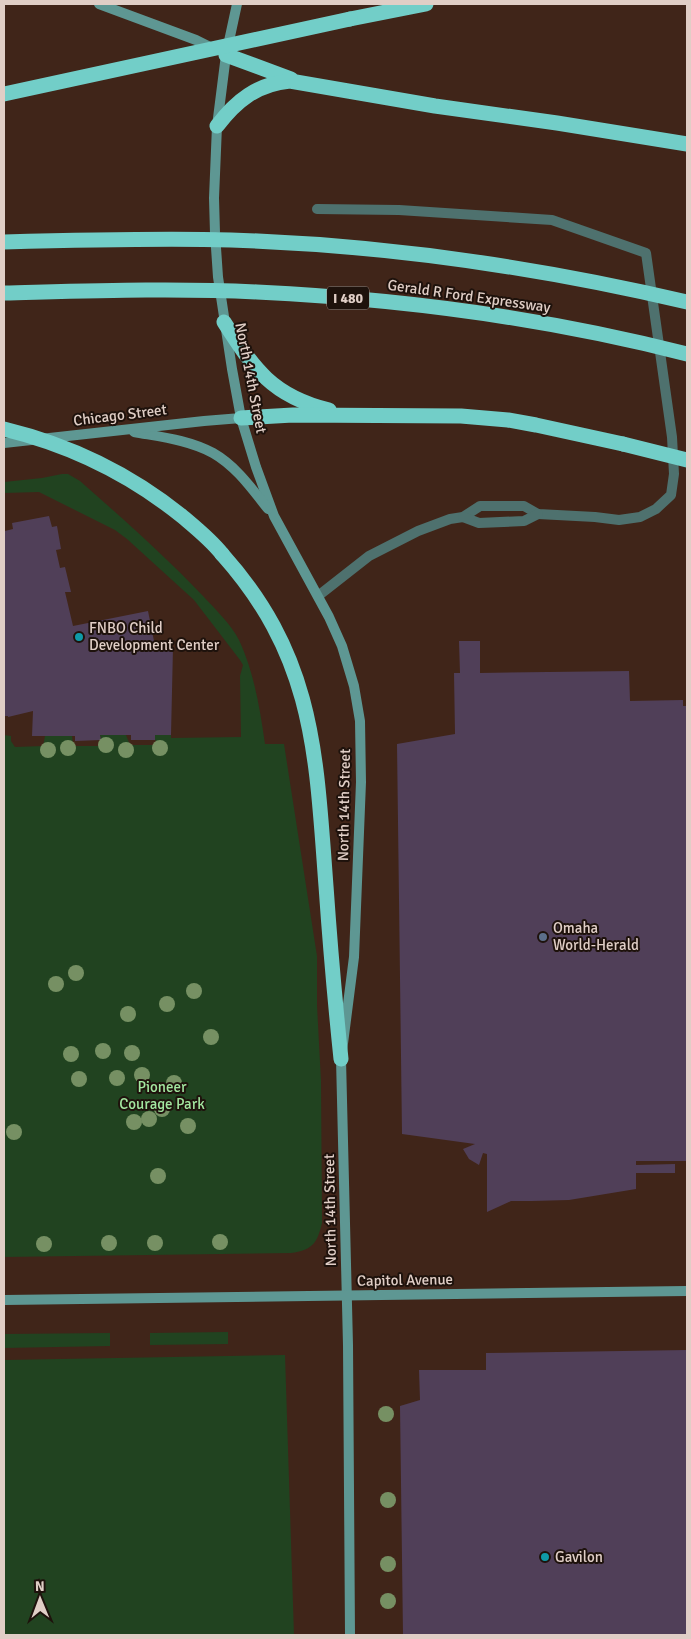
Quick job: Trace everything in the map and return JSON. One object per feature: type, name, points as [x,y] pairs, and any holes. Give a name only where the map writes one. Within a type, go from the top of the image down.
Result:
[{"type":"highway","points":[[4,94],[426,4]]},
{"type":"highway","points":[[226,55],[302,83]]},
{"type":"highway","points":[[217,126],[228,111],[244,96],[273,83],[290,81],[435,106],[687,144]]},
{"type":"highway","points":[[4,242],[176,239],[268,242],[359,248],[516,268],[616,286],[687,302]]},
{"type":"highway","name":"Gerald R Ford Expressway","points":[[4,293],[208,290],[352,298],[458,310],[543,323],[621,338],[687,354]]},
{"type":"highway","points":[[224,322],[254,365],[268,380],[288,395],[321,408],[360,415]]},
{"type":"highway","points":[[241,418],[294,415],[444,415],[508,420],[550,427],[687,460]]},
{"type":"highway","points":[[4,429],[67,448],[96,461],[126,477],[173,509],[222,554],[249,588],[276,629],[293,667],[306,711],[317,770],[331,964],[341,1059]]},
{"type":"main road","points":[[100,4],[196,40],[226,55]]},
{"type":"main road","name":"North 14th Street","points":[[237,4],[226,55],[217,126],[214,189],[215,233],[224,322],[241,418],[256,467],[274,516],[337,634],[348,663],[356,694],[360,728],[361,782],[354,957],[341,1059],[347,1295],[350,1635]]},
{"type":"main road","name":"Chicago Street","points":[[4,443],[204,420],[241,418]]},
{"type":"main road","points":[[121,430],[182,441],[215,454],[239,474],[274,516]]},
{"type":"main road","name":"Capitol Avenue","points":[[4,1300],[687,1291]]},
{"type":"lane","points":[[317,209],[400,210],[552,220],[646,253],[672,438],[674,474],[670,495],[656,509],[640,517],[619,520],[538,514],[524,520],[478,523],[463,516]]},
{"type":"lane","points":[[318,596],[369,556],[418,531],[463,516],[480,506],[524,506],[538,514]]},
{"type":"green space","name":"Pioneer Courage Park","points":[[68,474],[80,481],[158,551],[218,611],[236,634],[249,665],[259,704],[265,744],[284,744],[317,956],[317,1005],[321,1081],[322,1223],[316,1241],[304,1250],[291,1253],[4,1257],[4,735],[11,736],[11,741],[15,747],[43,746],[45,736],[72,736],[75,746],[102,746],[100,735],[126,735],[130,745],[158,745],[155,735],[171,735],[171,738],[241,737],[240,676],[243,665],[194,600],[115,530],[39,492],[4,493],[4,482]]},
{"type":"green space","points":[[228,1332],[228,1344],[150,1345],[150,1333]]},
{"type":"green space","points":[[110,1333],[110,1346],[4,1348],[4,1334]]},
{"type":"green space","points":[[285,1355],[294,1635],[4,1635],[4,1360]]},
{"type":"building","name":"FNBO Child Development Center","points":[[49,516],[52,527],[57,526],[61,549],[56,550],[60,568],[65,567],[71,592],[65,592],[73,626],[148,611],[156,651],[173,647],[171,735],[155,735],[155,740],[131,740],[131,735],[100,735],[101,740],[75,741],[75,736],[32,736],[33,711],[8,717],[4,716],[5,531],[13,529],[12,523]]},
{"type":"building","name":"Omaha World-Herald","points":[[459,641],[480,641],[480,673],[629,671],[630,701],[683,700],[683,706],[687,706],[687,1161],[636,1161],[636,1165],[675,1164],[675,1173],[636,1173],[636,1189],[569,1200],[511,1201],[487,1212],[487,1154],[483,1153],[479,1165],[469,1159],[463,1149],[475,1144],[402,1134],[397,744],[455,734],[454,673],[460,673]]},
{"type":"building","name":"Gavilon","points":[[687,1350],[687,1634],[403,1635],[400,1406],[420,1400],[419,1370],[486,1370],[486,1353]]},
{"type":"place","name":"FNBO Child Development Center","points":[[79,637]]},
{"type":"place","name":"Omaha World-Herald","points":[[543,937]]},
{"type":"place","name":"Gavilon","points":[[545,1557]]}]
